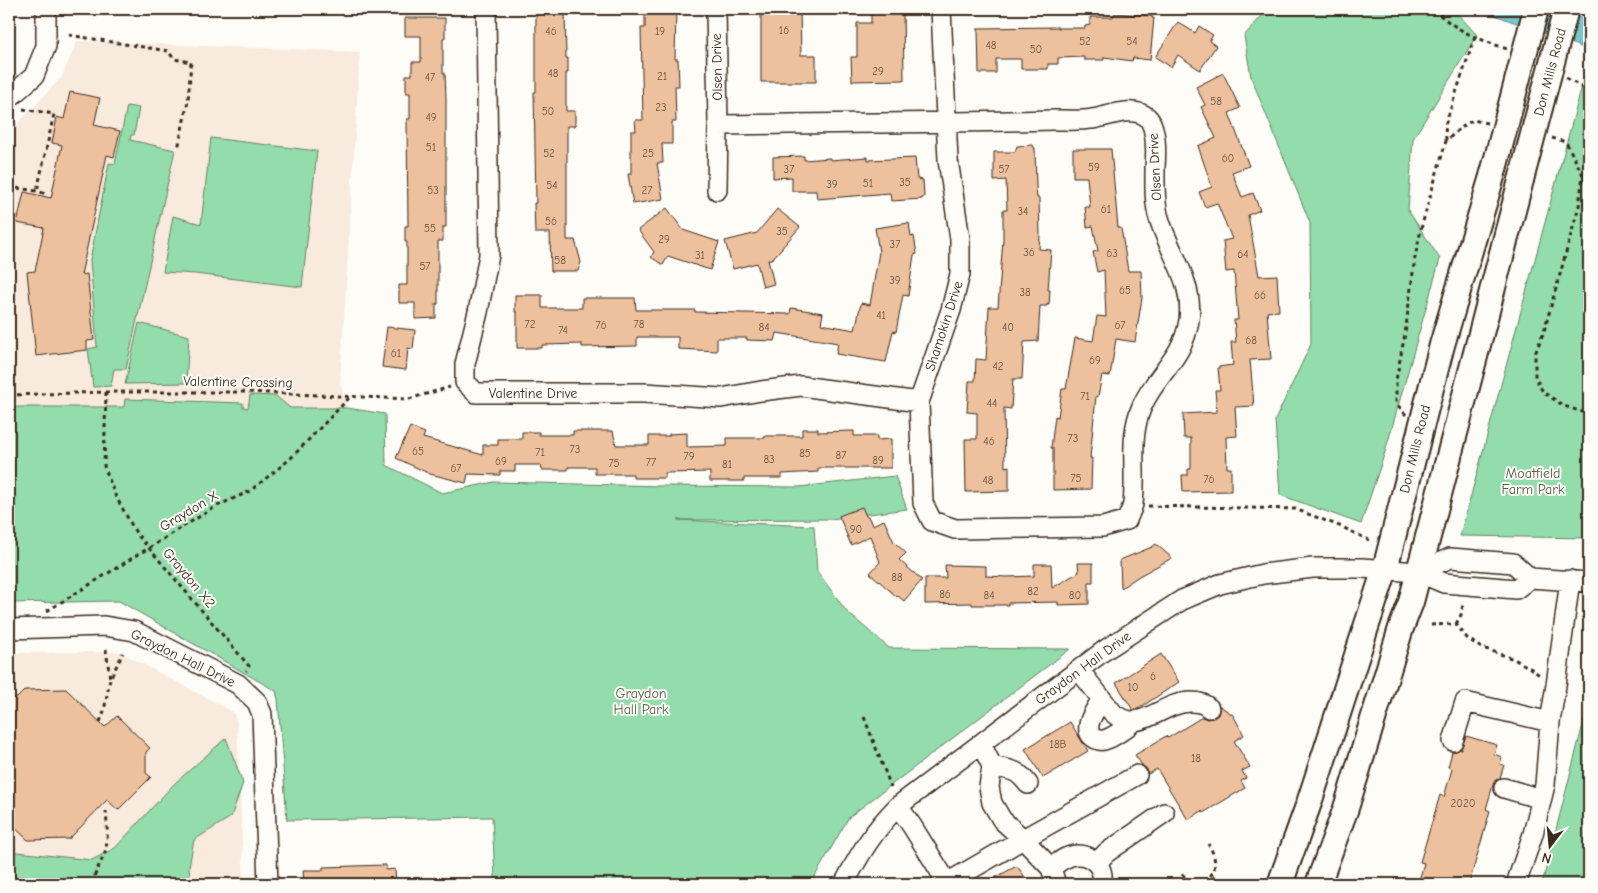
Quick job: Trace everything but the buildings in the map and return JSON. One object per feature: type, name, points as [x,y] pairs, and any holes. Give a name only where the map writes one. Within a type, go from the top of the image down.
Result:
[{"type":"main road","name":"Don Mills Road","points":[[1280,884],[1310,803],[1385,570],[1442,345],[1493,173],[1536,9]]},
{"type":"main road","name":"Don Mills Road","points":[[1318,884],[1346,808],[1401,628],[1411,602],[1566,9]]},
{"type":"street","points":[[13,103],[34,76],[46,46],[46,9]]},
{"type":"street","points":[[465,382],[465,364],[478,312],[489,255],[486,9]]},
{"type":"street","name":"Olsen Drive","points":[[716,9],[718,125],[716,190]]},
{"type":"street","name":"Shamokin Drive","points":[[941,9],[948,160],[960,239],[960,274],[951,310],[918,402],[923,504],[932,520],[955,529],[1103,527],[1127,520],[1133,505]]},
{"type":"street","name":"Olsen Drive","points":[[718,125],[947,123],[1093,119],[1122,113],[1135,113],[1147,118],[1153,127],[1156,155],[1154,192],[1159,218],[1182,270],[1190,302],[1190,312],[1184,341],[1172,363],[1157,382],[1143,405],[1134,432],[1133,505]]},
{"type":"street","name":"Valentine Drive","points":[[465,382],[476,393],[644,393],[721,398],[801,386],[918,402]]},
{"type":"street","points":[[1418,572],[1450,558],[1513,563],[1530,578],[1589,582]]},
{"type":"street","name":"Graydon Hall Drive","points":[[844,884],[872,835],[898,806],[1105,650],[1182,600],[1220,584],[1262,574],[1313,568],[1418,572]]},
{"type":"street","points":[[1418,572],[1444,583],[1516,589],[1530,578]]},
{"type":"street","points":[[1516,884],[1546,785],[1550,722],[1570,580]]},
{"type":"street","name":"Graydon Hall Drive","points":[[17,629],[104,626],[134,631],[238,684],[257,702],[262,714],[268,884]]},
{"type":"street","points":[[1078,670],[1119,718],[1133,722]]},
{"type":"street","points":[[1102,699],[1089,722],[1088,730],[1092,737],[1099,741],[1106,740],[1133,722],[1139,721],[1168,706],[1183,702],[1206,704],[1209,708]]},
{"type":"street","points":[[1453,741],[1465,702],[1550,722]]},
{"type":"street","points":[[981,744],[992,766],[989,787],[992,803],[1002,820],[1023,839],[1053,876],[1062,859],[1073,855],[1086,855],[1098,863],[1103,878],[1101,884]]},
{"type":"street","points":[[992,766],[1013,770],[1021,775],[1028,784]]},
{"type":"street","points":[[898,806],[948,883],[1137,775]]},
{"type":"street","points":[[1504,788],[1542,799]]},
{"type":"street","points":[[1098,863],[1106,852],[1164,812]]},
{"type":"path","points":[[70,35],[168,51],[174,59],[191,62],[188,101],[178,148]]},
{"type":"path","points":[[1446,141],[1445,125],[1475,37]]},
{"type":"path","points":[[13,103],[54,114],[37,191]]},
{"type":"path","points":[[9,187],[46,194]]},
{"type":"path","name":"Valentine Crossing","points":[[9,395],[106,392],[247,392],[409,399],[465,382]]},
{"type":"path","name":"Graydon X2","points":[[106,392],[104,466],[115,495],[136,533],[249,666],[238,684]]},
{"type":"path","name":"Graydon X","points":[[17,629],[124,562],[150,549],[215,507],[250,491],[290,459],[350,396]]},
{"type":"path","points":[[9,489],[14,512],[12,533],[9,537]]},
{"type":"path","points":[[1133,505],[1295,509],[1342,527],[1369,540]]},
{"type":"path","points":[[1456,624],[1464,604]]},
{"type":"path","points":[[1431,625],[1456,624]]},
{"type":"path","points":[[1456,624],[1467,638],[1480,647],[1514,659],[1543,678]]},
{"type":"path","points":[[106,649],[110,679]]},
{"type":"path","points":[[100,722],[110,679],[123,653]]},
{"type":"path","points":[[864,717],[891,787]]},
{"type":"path","points":[[94,884],[94,877],[105,854],[107,836],[106,811]]},
{"type":"path","points":[[1182,874],[1187,881],[1195,884],[1204,884],[1213,876],[1216,864],[1213,852],[1208,844]]},
{"type":"path","points":[[1213,876],[1228,884]]},
{"type":"shaded area","points":[[77,41],[360,52],[340,382],[347,408],[9,407],[9,133],[62,77]]},
{"type":"shaded area","points":[[120,652],[233,712],[237,723],[244,884],[9,884],[9,653]]},
{"type":"green space","points":[[1268,9],[1453,9],[1477,35],[1413,139],[1408,210],[1440,259],[1385,452],[1361,524],[1280,495],[1275,420],[1311,344],[1310,223],[1251,77],[1244,36]]},
{"type":"green space","name":"Moatfield Farm Park","points":[[1589,60],[1589,538],[1460,536]]},
{"type":"green space","points":[[127,106],[139,108],[134,135],[131,135],[130,140],[175,150],[126,369],[114,369],[111,386],[93,387],[88,349],[97,347],[90,260],[109,163],[115,164]]},
{"type":"green space","points":[[211,138],[317,151],[302,287],[163,272],[173,216],[201,224]]},
{"type":"green space","points":[[139,323],[189,336],[186,383],[125,384]]},
{"type":"green space","name":"Graydon Hall Park","points":[[250,395],[276,396],[290,408],[347,408],[385,414],[386,465],[442,493],[494,482],[799,487],[895,476],[907,509],[831,519],[678,520],[814,526],[817,571],[847,612],[889,648],[1070,649],[849,817],[814,878],[813,884],[616,884],[495,878],[492,817],[287,820],[276,691],[119,601],[9,603],[9,407],[124,407],[125,399],[243,403],[243,407],[248,408]]},
{"type":"green space","points":[[1589,701],[1589,884],[1542,884]]},
{"type":"green space","points":[[226,738],[243,783],[231,817],[194,840],[189,867],[191,884],[9,884],[9,854],[17,852],[92,860],[115,848],[174,784]]},
{"type":"water","points":[[1482,9],[1555,9],[1589,21],[1589,50],[1492,14]]}]
